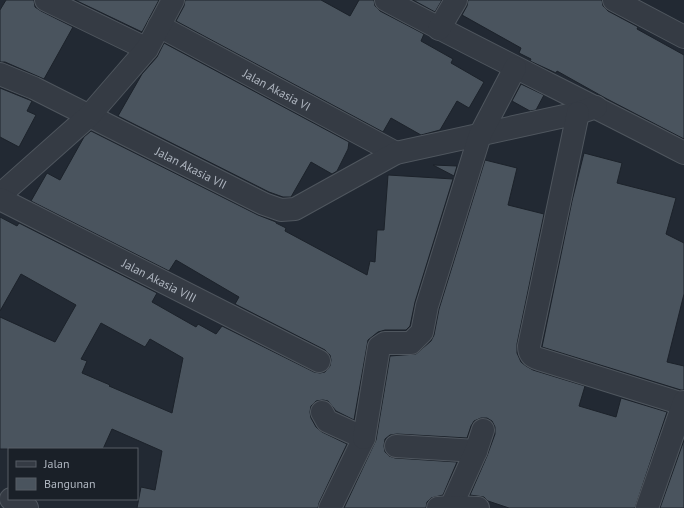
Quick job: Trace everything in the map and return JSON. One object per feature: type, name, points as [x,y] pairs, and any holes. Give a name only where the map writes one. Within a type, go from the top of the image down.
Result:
[{"type":"street","points":[[46,0],[147,49]]},
{"type":"street","points":[[0,195],[89,116],[147,49],[173,0]]},
{"type":"street","points":[[386,0],[515,68],[587,110],[684,153]]},
{"type":"street","points":[[439,29],[456,0]]},
{"type":"street","points":[[614,0],[684,37]]},
{"type":"street","name":"Jalan Akasia VI","points":[[159,26],[396,153]]},
{"type":"street","points":[[330,508],[364,438],[379,347],[385,343],[411,343],[422,332],[427,306],[480,135],[515,68]]},
{"type":"street","name":"Jalan Akasia VII","points":[[0,74],[19,81],[264,204],[280,210],[295,209],[396,153]]},
{"type":"street","points":[[396,153],[587,110]]},
{"type":"street","points":[[587,110],[530,338],[529,350],[531,355],[539,359],[683,403],[647,508]]},
{"type":"street","name":"Jalan Akasia VIII","points":[[0,199],[319,361]]},
{"type":"street","points":[[322,412],[327,421],[364,438]]},
{"type":"street","points":[[478,508],[445,507],[476,451],[483,430]]},
{"type":"street","points":[[396,446],[476,451]]},
{"type":"street","points":[[13,500],[27,508]]},
{"type":"building","points":[[6,0],[34,0],[35,7],[73,27],[44,79],[5,62],[0,62],[0,10]]},
{"type":"building","points":[[75,0],[159,0],[142,32]]},
{"type":"building","points":[[185,0],[321,0],[350,16],[359,0],[374,0],[375,6],[380,11],[424,34],[421,41],[453,59],[451,63],[484,82],[469,108],[457,101],[440,130],[421,135],[391,118],[383,132],[176,21],[184,6]]},
{"type":"building","points":[[413,0],[442,0],[435,12]]},
{"type":"building","points":[[468,0],[602,0],[603,6],[608,11],[684,55],[684,139],[557,71],[556,73],[530,61],[531,59],[519,53],[521,48],[462,15],[467,6]]},
{"type":"building","points":[[164,43],[349,142],[348,149],[337,171],[332,174],[311,162],[291,197],[283,197],[269,192],[118,116],[142,74],[157,57]]},
{"type":"building","points":[[521,84],[544,95],[536,110],[530,111],[512,101]]},
{"type":"building","points":[[0,88],[32,101],[27,111],[36,115],[19,147],[0,137]]},
{"type":"building","points":[[91,131],[258,215],[276,222],[286,228],[285,231],[367,275],[370,261],[375,262],[377,230],[384,230],[388,175],[453,179],[415,302],[410,326],[406,330],[385,330],[378,332],[368,340],[354,420],[336,411],[328,401],[316,401],[311,406],[311,418],[316,427],[322,432],[347,444],[318,508],[137,508],[141,487],[155,490],[162,451],[112,429],[103,448],[0,449],[0,317],[55,342],[76,305],[21,274],[0,311],[0,217],[17,226],[19,223],[157,293],[152,302],[196,327],[198,324],[216,334],[222,326],[314,372],[325,372],[330,366],[330,355],[325,350],[235,304],[239,297],[176,260],[169,271],[31,201],[47,173],[60,180],[84,137]],"holes":[[[101,323],[145,347],[150,339],[183,358],[172,413],[82,373],[87,361],[81,359]]]},
{"type":"building","points":[[584,153],[622,163],[617,183],[676,198],[666,234],[684,243],[684,294],[667,362],[684,366],[684,390],[542,347],[572,201]]},
{"type":"building","points":[[485,160],[517,168],[508,205],[544,214],[517,344],[517,353],[521,362],[533,370],[585,386],[579,406],[616,417],[621,398],[667,412],[635,508],[509,508],[488,501],[484,497],[470,495],[495,434],[495,427],[492,421],[487,418],[481,418],[474,421],[467,438],[397,434],[390,435],[385,439],[385,452],[389,456],[395,458],[457,462],[443,495],[431,498],[427,502],[426,508],[344,508],[376,440],[390,356],[416,354],[431,341],[434,335],[439,309]]},
{"type":"building","points":[[433,165],[457,166],[454,176]]},
{"type":"building","points":[[684,440],[684,508],[660,508]]}]
